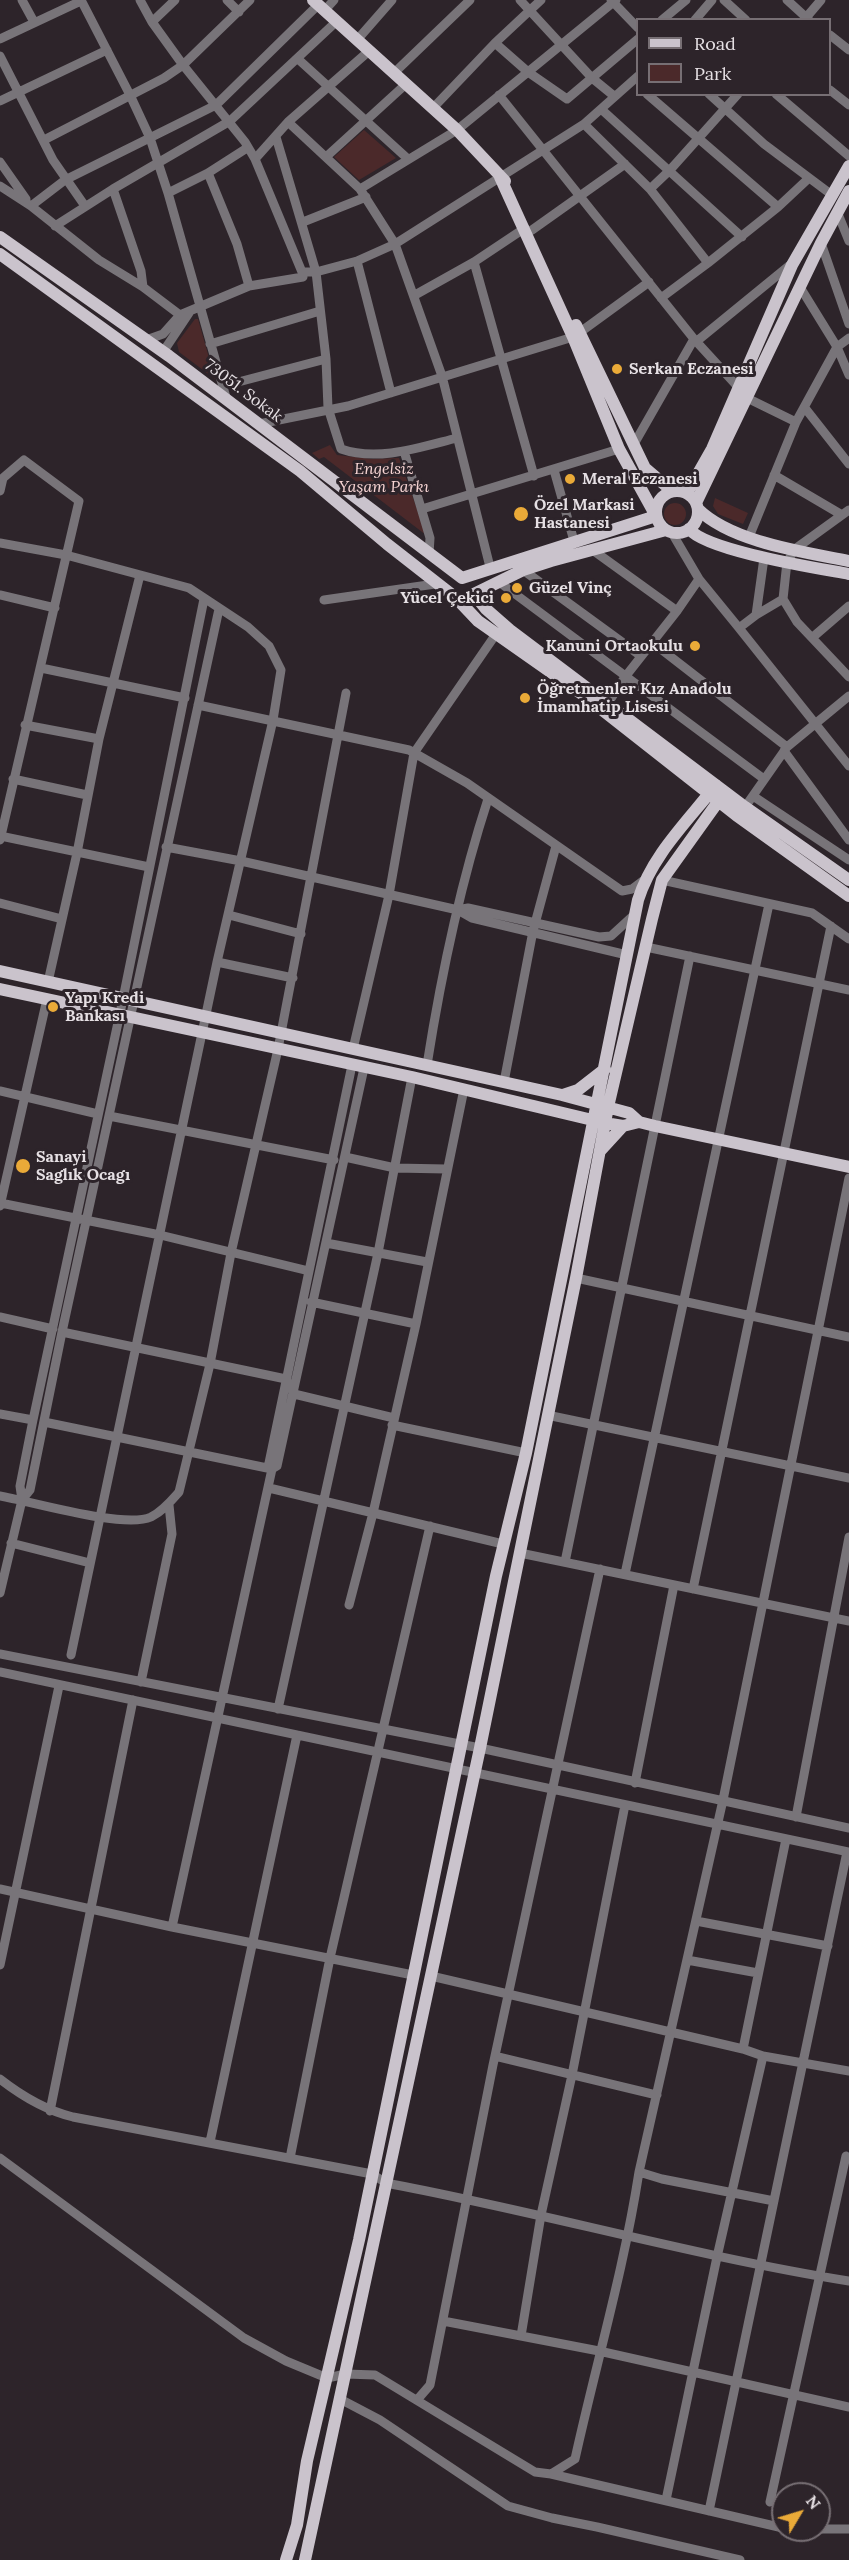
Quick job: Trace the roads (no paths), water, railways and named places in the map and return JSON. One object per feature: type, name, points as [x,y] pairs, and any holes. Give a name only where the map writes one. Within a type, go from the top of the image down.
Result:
[{"type":"main road","points":[[319,5],[457,130],[510,186],[576,335],[645,468],[672,491],[694,502],[710,520],[749,537],[849,561]]},
{"type":"main road","points":[[689,530],[696,520],[694,502],[712,449],[738,387],[792,265],[849,166]]},
{"type":"main road","points":[[694,502],[821,243],[849,191]]},
{"type":"main road","name":"73051. Sokak","points":[[0,237],[163,352],[462,578]]},
{"type":"main road","points":[[0,254],[300,471],[435,584],[456,598],[478,621],[582,694],[697,787],[696,801],[655,860],[644,880],[636,913],[605,1070],[603,1105],[599,1121],[587,1145],[526,1453],[503,1544],[372,2174],[307,2462],[297,2525],[286,2560]]},
{"type":"main road","points":[[576,335],[619,449],[656,516],[669,531]]},
{"type":"main road","points":[[656,516],[657,503],[672,491]]},
{"type":"main road","points":[[456,598],[452,583],[462,578],[656,516]]},
{"type":"main road","points":[[456,598],[470,600],[474,594],[524,570],[551,561],[669,531],[689,530]]},
{"type":"main road","points":[[689,530],[693,535],[764,558],[849,574]]},
{"type":"main road","points":[[434,558],[464,571],[489,568]]},
{"type":"main road","points":[[462,578],[468,579],[473,584],[474,594],[490,613],[608,703],[717,793],[849,896]]},
{"type":"main road","points":[[490,613],[485,602],[486,593],[497,583]]},
{"type":"main road","points":[[691,780],[717,793]]},
{"type":"main road","points":[[670,840],[717,793]]},
{"type":"main road","points":[[603,1105],[613,1087],[662,880],[717,793]]},
{"type":"main road","points":[[682,851],[717,817],[741,811],[848,878]]},
{"type":"main road","points":[[0,971],[562,1095],[629,1113]]},
{"type":"main road","points":[[0,989],[412,1077],[599,1121],[623,1126],[639,1122],[783,1151],[849,1167]]},
{"type":"main road","points":[[562,1095],[578,1090],[605,1070]]},
{"type":"main road","points":[[613,1087],[629,1113],[639,1122]]},
{"type":"main road","points":[[552,1109],[580,1124],[585,1131],[587,1145]]},
{"type":"main road","points":[[304,2560],[480,1748],[576,1278],[600,1151],[599,1121]]},
{"type":"main road","points":[[600,1151],[623,1126]]},
{"type":"street","points":[[22,0],[34,22]]},
{"type":"street","points":[[140,0],[152,22],[183,65],[230,121],[255,159],[303,277],[249,286],[184,314],[163,334],[146,340]]},
{"type":"street","points":[[152,22],[175,0]]},
{"type":"street","points":[[227,0],[239,12]]},
{"type":"street","points":[[44,140],[183,65],[250,0]]},
{"type":"street","points":[[31,206],[65,180],[216,105],[319,5],[334,0]]},
{"type":"street","points":[[357,39],[392,0]]},
{"type":"street","points":[[394,73],[470,0]]},
{"type":"street","points":[[520,0],[592,78],[614,96]]},
{"type":"street","points":[[433,108],[495,43],[541,0]]},
{"type":"street","points":[[664,18],[686,0]]},
{"type":"street","points":[[724,0],[744,18]]},
{"type":"street","points":[[787,0],[805,18]]},
{"type":"street","points":[[807,18],[821,0]]},
{"type":"street","points":[[0,39],[81,1],[150,138],[168,192],[227,401]]},
{"type":"street","points":[[303,222],[363,193],[408,159],[457,130],[613,1],[636,26]]},
{"type":"street","points":[[696,18],[706,2]]},
{"type":"street","points":[[56,226],[112,189],[230,121],[337,21]]},
{"type":"street","points":[[831,36],[849,50]]},
{"type":"street","points":[[495,43],[528,72],[567,99],[636,41]]},
{"type":"street","points":[[0,101],[107,50]]},
{"type":"street","points":[[255,159],[288,122],[369,51]]},
{"type":"street","points":[[0,56],[65,180],[85,206]]},
{"type":"street","points":[[298,58],[329,85],[365,122],[408,159]]},
{"type":"street","points":[[302,272],[316,272],[357,261],[394,244],[584,124],[614,96],[636,81]]},
{"type":"street","points":[[326,157],[406,84]]},
{"type":"street","points":[[831,91],[849,105]]},
{"type":"street","points":[[500,95],[695,340],[738,387]]},
{"type":"street","points":[[649,96],[778,207]]},
{"type":"street","points":[[711,96],[764,144],[832,195]]},
{"type":"street","points":[[650,189],[736,96]]},
{"type":"street","points":[[778,96],[849,156]]},
{"type":"street","points":[[601,109],[742,237]]},
{"type":"street","points":[[288,122],[363,193],[394,244],[415,295],[442,376],[489,568]]},
{"type":"street","points":[[584,124],[650,189],[708,263]]},
{"type":"street","points":[[276,137],[316,272],[326,359],[328,408],[341,449],[354,454],[404,451],[457,438]]},
{"type":"street","points":[[168,192],[208,173],[248,148]]},
{"type":"street","points":[[0,162],[31,206]]},
{"type":"street","points":[[415,295],[528,229],[625,164]]},
{"type":"street","points":[[208,173],[237,244],[249,286]]},
{"type":"street","points":[[661,298],[742,237],[809,178]]},
{"type":"street","points":[[0,186],[31,206],[99,260],[184,314]]},
{"type":"street","points":[[112,189],[141,271],[143,287]]},
{"type":"street","points":[[838,214],[849,241]]},
{"type":"street","points":[[821,243],[849,324]]},
{"type":"street","points":[[357,261],[392,393]]},
{"type":"street","points":[[474,262],[534,476]]},
{"type":"street","points":[[634,444],[695,340],[792,265]]},
{"type":"street","points":[[259,424],[328,408],[348,406],[576,335],[649,282]]},
{"type":"street","points":[[800,287],[837,347],[849,375]]},
{"type":"street","points":[[210,344],[320,311]]},
{"type":"street","points":[[163,352],[184,314]]},
{"type":"street","points":[[749,537],[796,422],[837,347],[849,338]]},
{"type":"street","points":[[223,386],[326,359]]},
{"type":"street","points":[[747,398],[796,422]]},
{"type":"street","points":[[804,408],[849,464]]},
{"type":"street","points":[[422,508],[619,449]]},
{"type":"street","points":[[404,451],[422,508],[434,558]]},
{"type":"street","points":[[0,491],[3,478],[24,460],[79,501],[0,838],[148,867]]},
{"type":"street","points":[[554,470],[573,541]]},
{"type":"street","points":[[774,475],[846,512],[795,549],[787,562],[783,599],[797,622],[845,665],[849,677]]},
{"type":"street","points":[[669,531],[699,579],[849,766]]},
{"type":"street","points":[[0,543],[66,555],[189,588],[248,627],[269,646],[281,670],[273,720],[217,962],[70,1655]]},
{"type":"street","points":[[594,551],[677,611]]},
{"type":"street","points":[[756,615],[764,558]]},
{"type":"street","points":[[524,570],[641,656]]},
{"type":"street","points":[[48,982],[77,853],[99,739],[140,575]]},
{"type":"street","points":[[608,703],[699,579]]},
{"type":"street","points":[[497,583],[764,779]]},
{"type":"street","points":[[324,600],[435,584]]},
{"type":"street","points":[[0,595],[55,608]]},
{"type":"street","points":[[129,1000],[148,867],[204,598]]},
{"type":"street","points":[[739,628],[783,599]]},
{"type":"street","points":[[813,637],[849,606]]},
{"type":"street","points":[[22,1500],[30,1490],[44,1422],[76,1218],[98,1114],[129,1000],[166,847],[219,609]]},
{"type":"street","points":[[353,1049],[388,895],[414,753],[496,634]]},
{"type":"street","points":[[653,643],[786,749],[849,840]]},
{"type":"street","points":[[41,668],[185,698]]},
{"type":"street","points":[[0,1497],[135,1521],[152,1516],[169,1505],[179,1492],[210,1364],[231,1253],[293,978],[346,693]]},
{"type":"street","points":[[741,811],[786,749],[849,696]]},
{"type":"street","points":[[198,705],[339,734],[414,753],[467,783],[622,891],[632,889],[644,880]]},
{"type":"street","points":[[25,725],[99,739]]},
{"type":"street","points":[[13,779],[87,795]]},
{"type":"street","points":[[753,796],[849,860]]},
{"type":"street","points":[[427,1065],[432,1031],[470,854],[488,799]]},
{"type":"street","points":[[504,1082],[534,927],[556,846]]},
{"type":"street","points":[[166,847],[241,861],[458,910],[472,918],[599,937],[611,936],[636,913]]},
{"type":"street","points":[[662,880],[812,913],[849,939]]},
{"type":"street","points":[[0,903],[62,918]]},
{"type":"street","points":[[625,1574],[769,904]]},
{"type":"street","points":[[229,915],[301,934]]},
{"type":"street","points":[[693,1588],[831,926]]},
{"type":"street","points":[[534,927],[627,955]]},
{"type":"street","points":[[646,947],[849,990]]},
{"type":"street","points":[[565,1562],[690,956]]},
{"type":"street","points":[[217,962],[293,978]]},
{"type":"street","points":[[47,999],[0,1204],[160,1235],[309,1271]]},
{"type":"street","points":[[0,1593],[22,1500],[20,1486],[33,1420],[88,1221],[110,1116],[125,1015]]},
{"type":"street","points":[[172,1927],[269,1488],[272,1469],[269,1463],[352,1065]]},
{"type":"street","points":[[44,1422],[188,1454],[272,1469],[277,1466],[294,1394],[311,1302],[364,1068]]},
{"type":"street","points":[[278,1709],[378,1253],[412,1077]]},
{"type":"street","points":[[349,1605],[373,1513],[416,1324],[464,1089]]},
{"type":"street","points":[[0,1091],[98,1114]]},
{"type":"street","points":[[110,1116],[333,1160]]},
{"type":"street","points":[[345,1157],[395,1168],[446,1169]]},
{"type":"street","points":[[551,2474],[575,2459],[599,2351],[629,2235],[639,2172],[723,1800],[849,1178]]},
{"type":"street","points":[[326,1243],[428,1262]]},
{"type":"street","points":[[576,1278],[849,1337]]},
{"type":"street","points":[[311,1302],[416,1324]]},
{"type":"street","points":[[0,1317],[286,1379]]},
{"type":"street","points":[[286,1379],[294,1394],[526,1453]]},
{"type":"street","points":[[0,1414],[33,1420]]},
{"type":"street","points":[[547,1415],[849,1478]]},
{"type":"street","points":[[269,1488],[503,1544]]},
{"type":"street","points":[[141,1682],[172,1534],[169,1505]]},
{"type":"street","points":[[290,2158],[330,1959],[430,1526]]},
{"type":"street","points":[[796,1816],[849,1537]]},
{"type":"street","points":[[11,1543],[90,1563]]},
{"type":"street","points":[[520,1552],[849,1621]]},
{"type":"street","points":[[417,2400],[430,2385],[495,2056],[600,1569]]},
{"type":"street","points":[[635,1783],[674,1585]]},
{"type":"street","points":[[0,1654],[480,1748],[849,1828]]},
{"type":"street","points":[[0,1672],[848,1852],[709,2511]]},
{"type":"street","points":[[0,1965],[59,1686]]},
{"type":"street","points":[[50,2111],[133,1700]]},
{"type":"street","points":[[210,2142],[297,1735]]},
{"type":"street","points":[[521,2336],[541,2215],[572,2075],[625,1806]]},
{"type":"street","points":[[743,2049],[786,1839]]},
{"type":"street","points":[[0,1889],[91,1907],[172,1927],[413,1975]]},
{"type":"street","points":[[696,1921],[828,1946]]},
{"type":"street","points":[[687,1960],[758,1974]]},
{"type":"street","points":[[431,1977],[743,2049],[763,2056],[849,2071]]},
{"type":"street","points":[[495,2056],[657,2095]]},
{"type":"street","points":[[666,2500],[717,2257],[763,2056]]},
{"type":"street","points":[[0,2079],[22,2096],[50,2111],[372,2174],[386,2183],[466,2198],[717,2257],[849,2281]]},
{"type":"street","points":[[770,2502],[846,2156]]},
{"type":"street","points":[[0,2158],[244,2338],[286,2361],[327,2378],[346,2374],[375,2375],[535,2472],[771,2525]]},
{"type":"street","points":[[639,2172],[662,2179],[774,2201]]},
{"type":"street","points":[[443,2321],[599,2351],[849,2407]]},
{"type":"street","points":[[340,2399],[380,2420],[508,2506],[740,2560]]},
{"type":"street","points":[[831,2529],[849,2529]]},
{"type":"place","name":"Serkan Eczanesi","points":[[617,369]]},
{"type":"place","name":"Meral Eczanesi","points":[[570,479]]},
{"type":"place","name":"Özel Markasi Hastanesi","points":[[521,514]]},
{"type":"place","name":"Güzel Vinç","points":[[517,588]]},
{"type":"place","name":"Yücel Çekici","points":[[506,598]]},
{"type":"place","name":"Kanuni Ortaokulu","points":[[695,646]]},
{"type":"place","name":"Öğretmenler Kız Anadolu İmamhatip Lisesi","points":[[525,698]]},
{"type":"place","name":"Yapı Kredi Bankası","points":[[53,1007]]},
{"type":"place","name":"Sanayi Saglık Ocagı","points":[[23,1166]]},
{"type":"park label","name":"Engelsiz Yaşam Parkı","points":[[384,478]]}]
